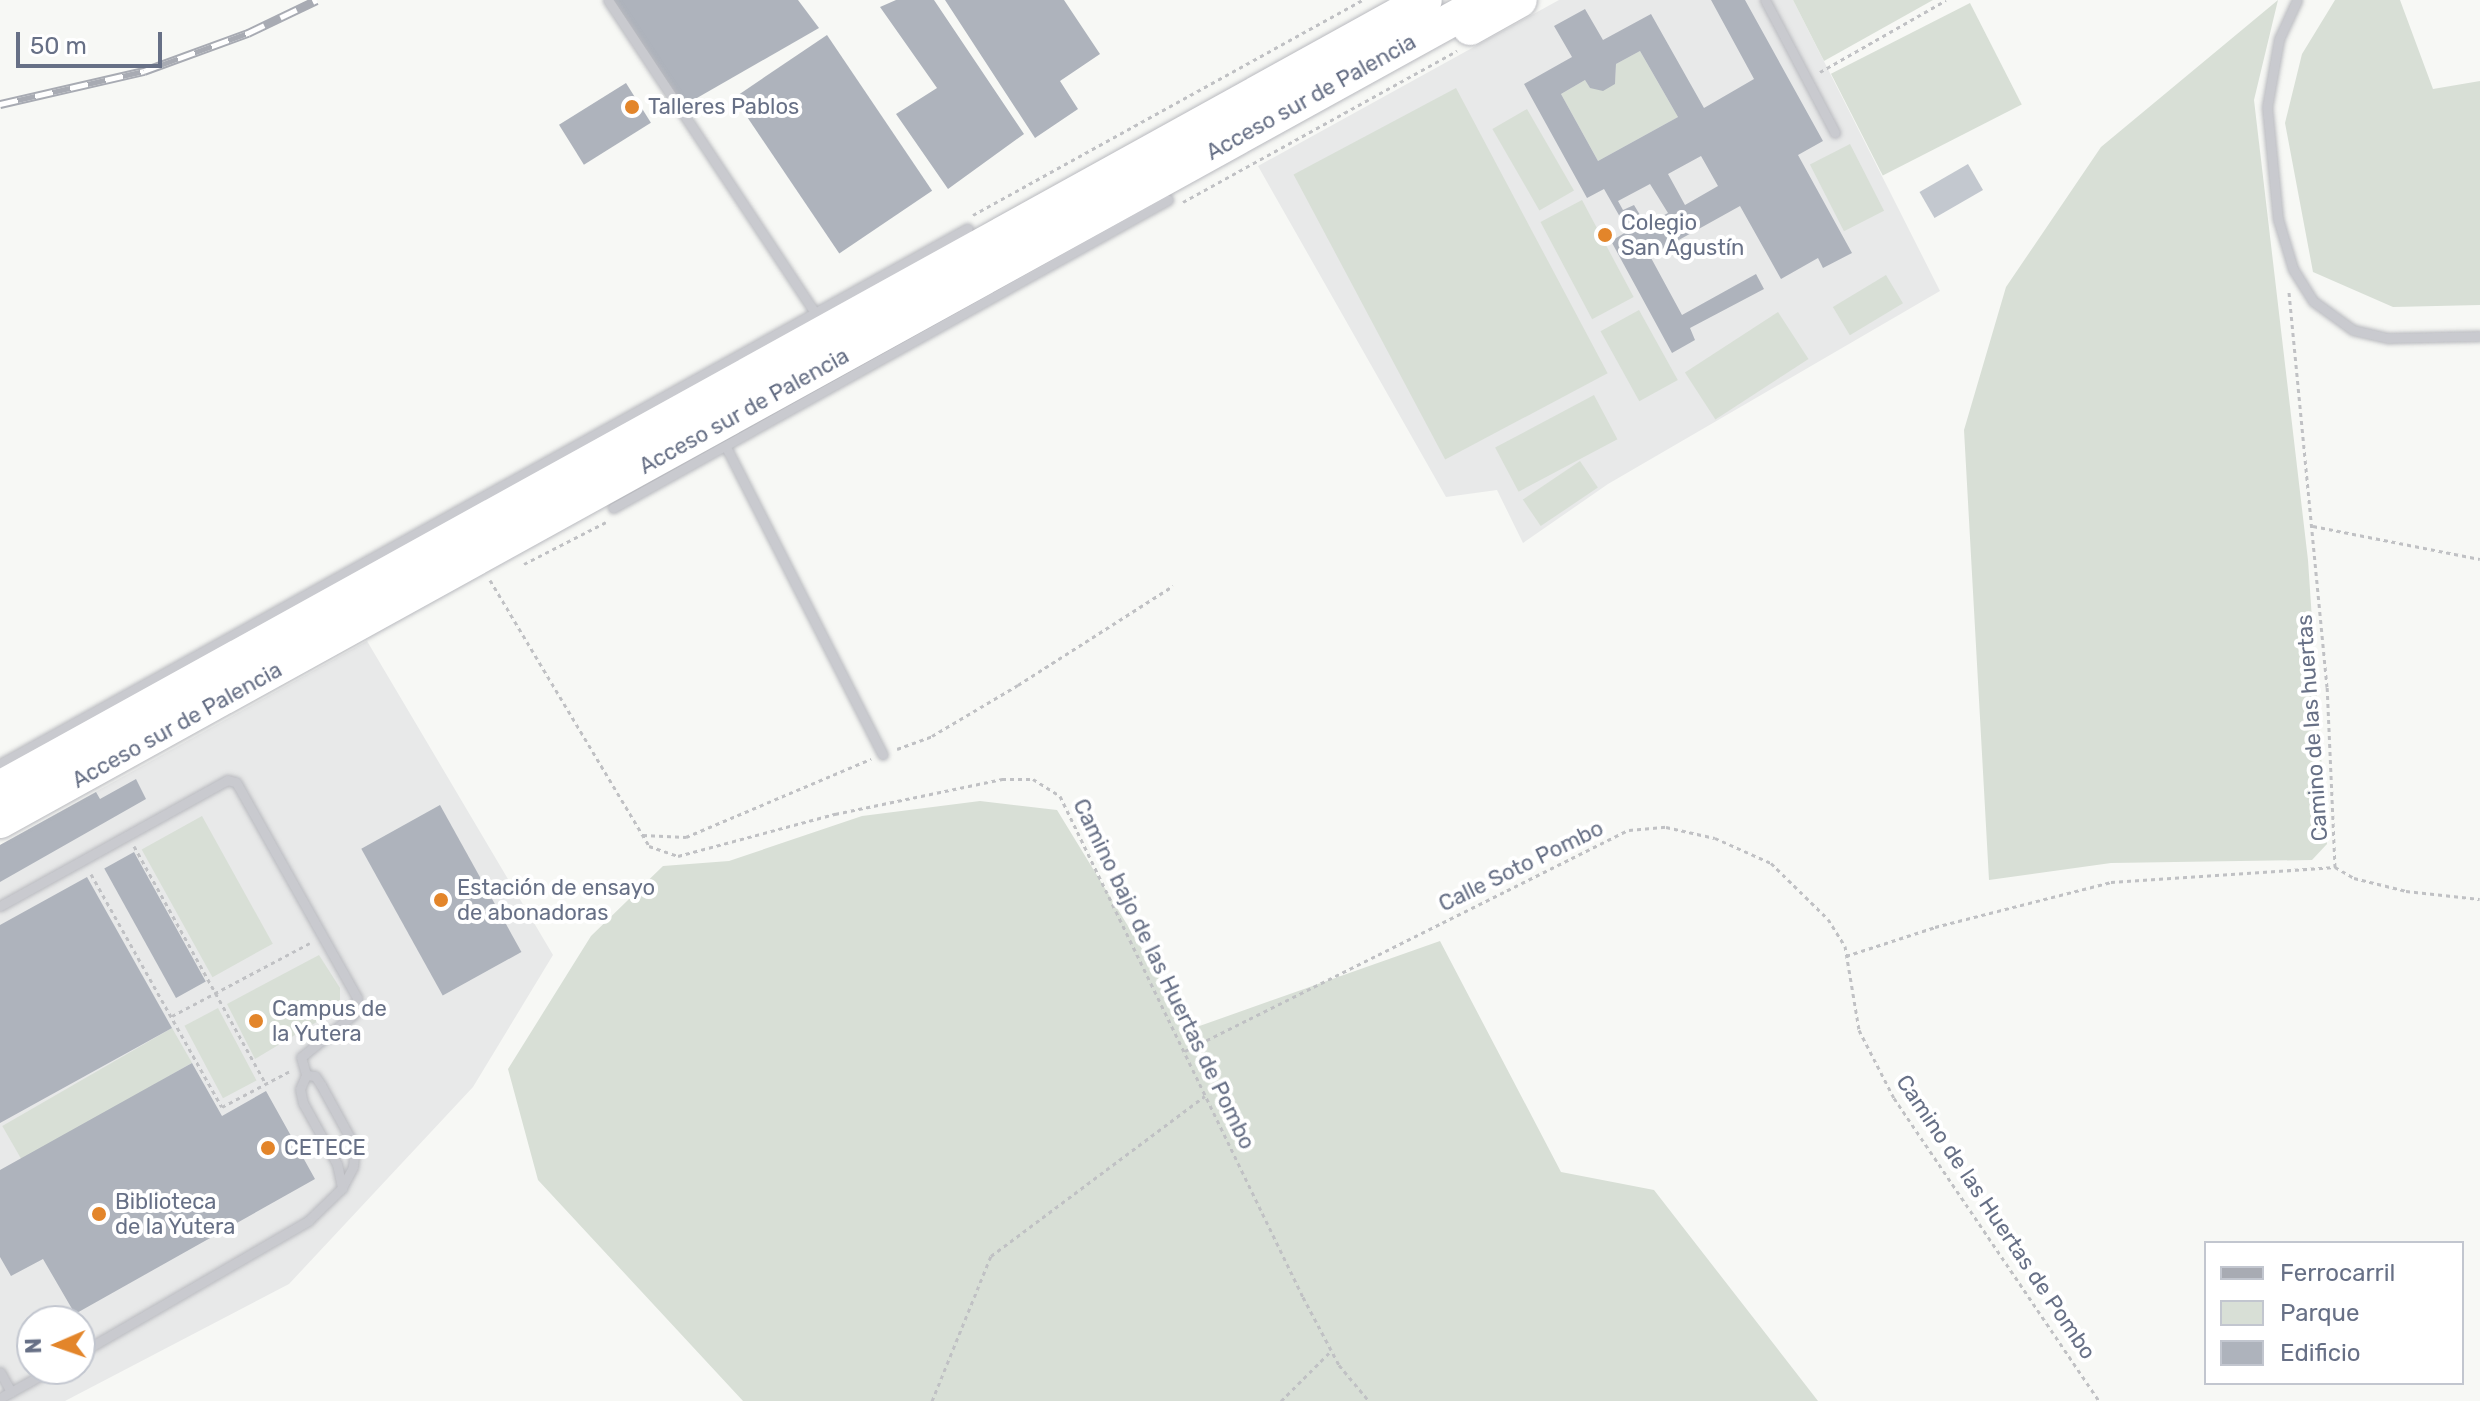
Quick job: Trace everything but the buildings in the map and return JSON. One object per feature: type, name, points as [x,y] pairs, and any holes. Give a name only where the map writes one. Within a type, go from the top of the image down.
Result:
[{"type":"highway","points":[[968,228],[1142,141],[1247,99],[1330,35],[1393,0]]},
{"type":"highway","name":"Acceso sur de Palencia","points":[[0,788],[1425,0]]},
{"type":"highway","name":"Acceso sur de Palencia","points":[[0,821],[1487,0]]},
{"type":"highway","points":[[1369,65],[1458,35],[1520,0]]},
{"type":"highway","points":[[1168,200],[1278,134],[1338,83]]},
{"type":"highway","points":[[412,595],[484,570],[613,508]]},
{"type":"lane","points":[[608,0],[815,313]]},
{"type":"lane","points":[[1765,0],[1835,133]]},
{"type":"lane","points":[[2297,0],[2279,39],[2267,107],[2278,219],[2293,269],[2313,301],[2353,330],[2389,338],[2480,336]]},
{"type":"lane","points":[[613,508],[727,449],[1168,200]]},
{"type":"lane","points":[[0,764],[968,228]]},
{"type":"lane","points":[[727,449],[883,755]]},
{"type":"lane","points":[[0,906],[227,780],[236,782],[357,998],[354,1014],[308,1049],[300,1089],[303,1103],[337,1164],[342,1188]]},
{"type":"lane","points":[[96,1344],[308,1221],[342,1188],[355,1147],[315,1076],[303,1070]]},
{"type":"lane","points":[[0,1372],[11,1392]]},
{"type":"lane","points":[[0,1398],[23,1385]]},
{"type":"path","points":[[1808,81],[1946,0]]},
{"type":"path","name":"Camino de las huertas","points":[[1846,956],[1935,927],[2111,882],[2335,867],[2329,717],[2288,279]]},
{"type":"path","points":[[2313,526],[2480,559]]},
{"type":"path","name":"Camino bajo de las Huertas de Pombo","points":[[484,570],[649,846],[678,856],[835,814],[1002,779],[1033,779],[1060,796],[1331,1351],[1369,1401]]},
{"type":"path","points":[[643,835],[686,837],[932,736],[1173,586]]},
{"type":"path","name":"Calle Soto Pombo","points":[[1184,1052],[1629,830],[1666,827],[1715,838],[1771,863],[1828,919],[1846,956]]},
{"type":"path","points":[[129,835],[266,1084]]},
{"type":"path","points":[[84,860],[222,1107],[266,1084],[303,1070]]},
{"type":"path","points":[[2335,867],[2354,878],[2406,891],[2480,899]]},
{"type":"path","points":[[172,1016],[323,936]]},
{"type":"path","name":"Camino de las Huertas de Pombo","points":[[1846,956],[1859,1030],[1894,1098],[2099,1401]]},
{"type":"path","points":[[932,1401],[991,1256],[1206,1096]]},
{"type":"path","points":[[1281,1401],[1331,1351]]},
{"type":"shaded area","name":"Colegio San Agustín","points":[[1559,0],[1793,0],[1940,291],[1608,484],[1523,543],[1497,490],[1446,497],[1258,166]]},
{"type":"shaded area","points":[[1968,164],[1983,190],[1935,218],[1920,192]]},
{"type":"shaded area","name":"Campus de la Yutera","points":[[367,641],[553,955],[473,1087],[289,1284],[96,1385],[96,1305],[16,1305],[16,1385],[96,1385],[65,1401],[0,1401],[0,845]]},
{"type":"green space","points":[[1793,0],[1933,0],[1824,61]]},
{"type":"green space","points":[[2278,0],[2254,100],[2308,560],[2327,844],[2312,860],[2111,863],[1989,880],[1964,430],[2006,287],[2101,147]]},
{"type":"green space","points":[[2335,0],[2400,0],[2433,89],[2480,81],[2480,305],[2393,307],[2313,272],[2285,123],[2302,54]]},
{"type":"green space","points":[[1970,3],[2022,105],[1883,175],[1831,74]]},
{"type":"green space","points":[[1640,51],[1678,117],[1598,161],[1561,94],[1585,80],[1590,88],[1615,84],[1616,64]]},
{"type":"green space","points":[[1456,88],[1608,373],[1445,460],[1294,174]]},
{"type":"green space","points":[[1527,109],[1574,190],[1539,210],[1492,129]]},
{"type":"green space","points":[[1850,144],[1884,211],[1844,231],[1810,164]]},
{"type":"green space","points":[[1582,200],[1634,297],[1592,319],[1541,222]]},
{"type":"green space","points":[[1886,275],[1903,303],[1850,335],[1833,307]]},
{"type":"green space","points":[[1639,310],[1678,380],[1639,401],[1601,331]]},
{"type":"green space","points":[[1778,312],[1808,359],[1715,419],[1685,372]]},
{"type":"green space","points":[[1594,395],[1617,439],[1519,492],[1495,448]]},
{"type":"green space","points":[[1580,461],[1598,488],[1541,526],[1523,500]]},
{"type":"green space","points":[[980,801],[1057,810],[1191,1029],[1440,941],[1561,1172],[1654,1190],[1818,1401],[743,1401],[538,1180],[508,1069],[591,936],[663,866],[729,861],[862,816]]},
{"type":"green space","points":[[202,816],[273,944],[212,977],[142,849]]},
{"type":"green space","points":[[319,955],[340,988],[340,1008],[255,1059],[227,1004]]},
{"type":"green space","points":[[218,1008],[256,1080],[223,1098],[184,1026]]},
{"type":"green space","points":[[172,1028],[192,1063],[22,1161],[2,1126]]},
{"type":"railway","points":[[0,104],[144,71],[248,33],[317,0]]},
{"type":"place","name":"Talleres Pablos","points":[[632,107]]},
{"type":"place","name":"Colegio San Agustín","points":[[1605,235]]},
{"type":"place","name":"Estación de ensayo de abonadoras","points":[[441,900]]},
{"type":"place","name":"Campus de la Yutera","points":[[256,1021]]},
{"type":"place","name":"CETECE","points":[[268,1148]]},
{"type":"place","name":"Biblioteca de la Yutera","points":[[99,1214]]}]
